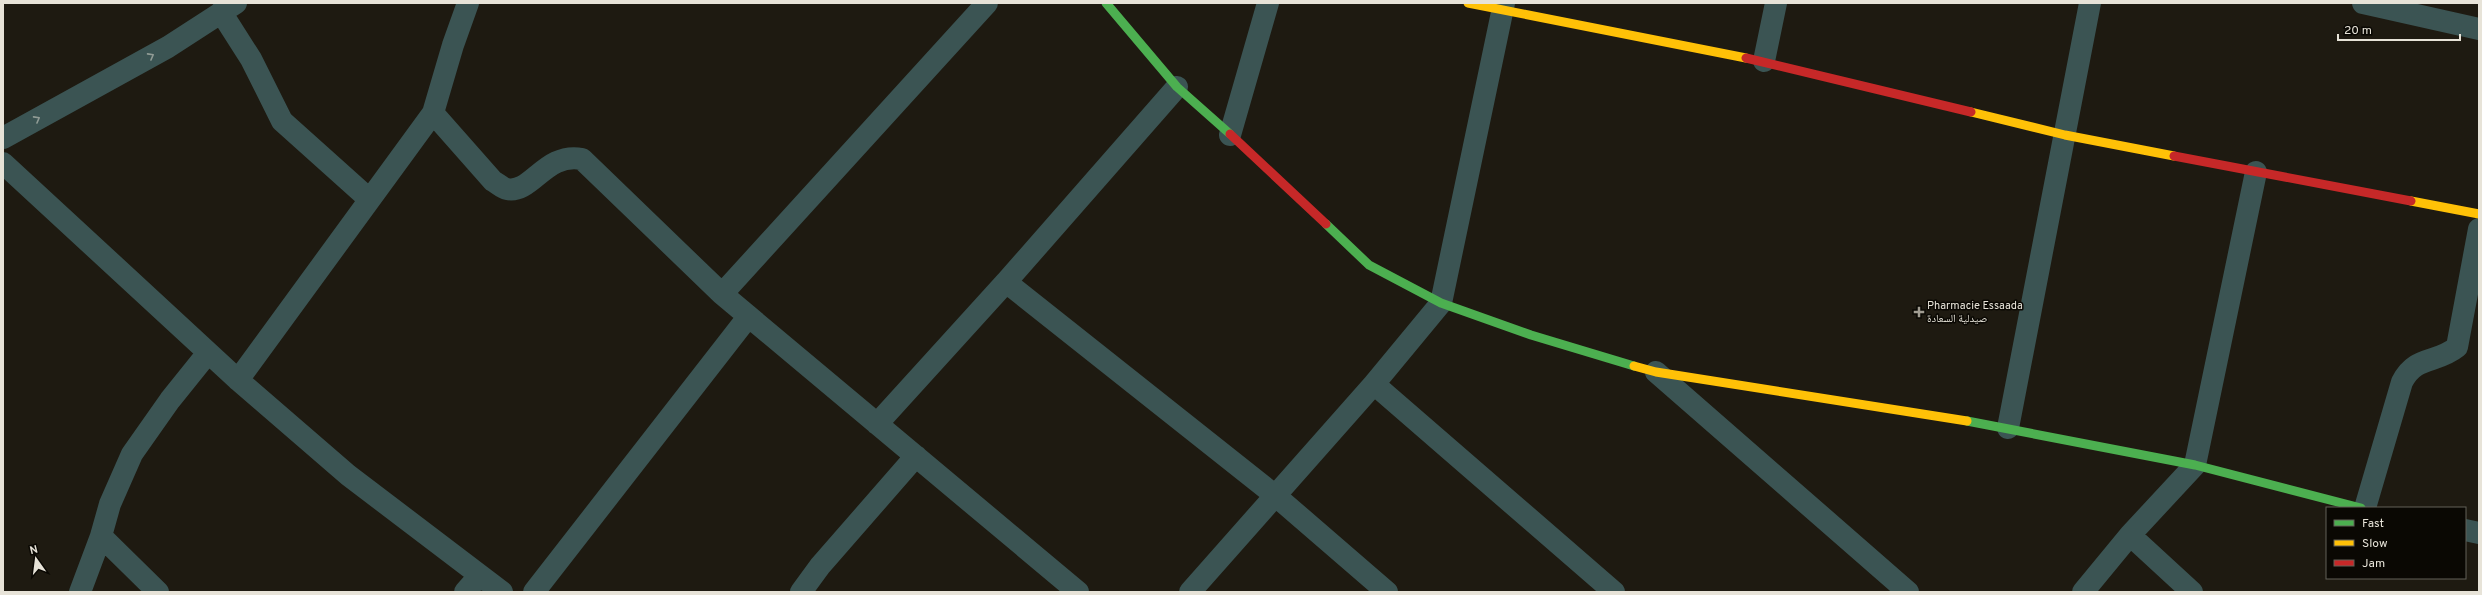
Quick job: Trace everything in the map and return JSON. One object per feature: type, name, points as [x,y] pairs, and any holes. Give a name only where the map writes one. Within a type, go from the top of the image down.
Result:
[{"type":"street","points":[[238,380],[432,113],[452,45],[468,3]]},
{"type":"street","points":[[722,294],[987,3]]},
{"type":"street","points":[[1106,3],[1177,87],[1277,176],[1369,265],[1441,303],[1531,334],[1656,372],[2008,428],[2194,465],[2357,507]]},
{"type":"street","points":[[1230,135],[1268,3]]},
{"type":"street","points":[[1468,3],[1504,6],[1764,61],[2065,135],[2479,214]]},
{"type":"street","points":[[1764,61],[1776,3]]},
{"type":"street","points":[[2008,428],[2090,3]]},
{"type":"street","points":[[2363,3],[2479,29]]},
{"type":"street","points":[[1190,592],[1276,497],[1374,384],[1441,303],[1504,6]]},
{"type":"street","points":[[3,138],[168,47],[229,8],[251,59],[282,121],[369,199]]},
{"type":"street","points":[[877,424],[1006,282],[1177,87]]},
{"type":"street","points":[[432,113],[493,181],[506,189],[516,189],[558,160],[570,157],[582,159],[722,294],[748,317],[1078,592]]},
{"type":"street","points":[[3,163],[207,354],[472,584],[502,592]]},
{"type":"street","points":[[2083,592],[2130,535],[2194,465],[2256,172]]},
{"type":"street","points":[[2365,507],[2402,382],[2409,370],[2417,364],[2447,355],[2457,347],[2479,229]]},
{"type":"street","points":[[1006,282],[1276,497],[1387,592]]},
{"type":"street","points":[[534,592],[748,317]]},
{"type":"street","points":[[80,592],[101,536],[110,504],[132,454],[170,400],[207,354]]},
{"type":"street","points":[[1656,372],[1908,592]]},
{"type":"street","points":[[1374,384],[1614,592]]},
{"type":"street","points":[[801,592],[820,566],[916,456]]},
{"type":"street","points":[[2466,530],[2479,533]]},
{"type":"street","points":[[2130,535],[2192,592]]},
{"type":"street","points":[[101,536],[158,592]]},
{"type":"traffic: fast","points":[[1106,3],[1177,87],[1230,134]]},
{"type":"traffic: fast","points":[[1326,224],[1369,265],[1441,303],[1531,335],[1634,366]]},
{"type":"traffic: fast","points":[[1967,421],[2195,465],[2357,507]]},
{"type":"traffic: slow","points":[[1468,3],[1746,58]]},
{"type":"traffic: slow","points":[[1971,112],[2065,135],[2174,156]]},
{"type":"traffic: slow","points":[[2411,201],[2479,214]]},
{"type":"traffic: slow","points":[[1634,366],[1656,372],[1967,421]]},
{"type":"traffic: jam","points":[[1746,58],[1971,112]]},
{"type":"traffic: jam","points":[[1230,134],[1326,224]]},
{"type":"traffic: jam","points":[[2174,156],[2411,201]]},
{"type":"place","name":"Pharmacie Essaada صيدلية السعادة","points":[[1919,312]]}]
